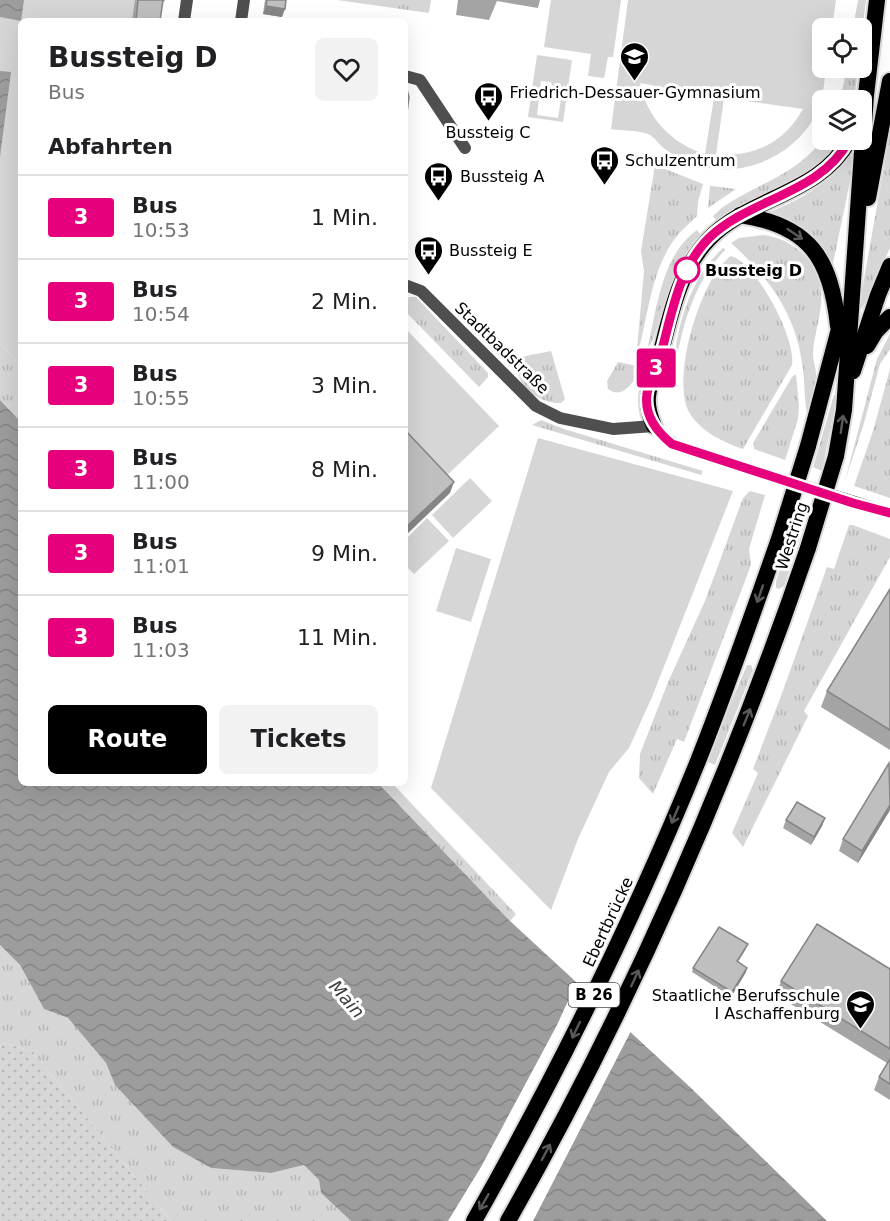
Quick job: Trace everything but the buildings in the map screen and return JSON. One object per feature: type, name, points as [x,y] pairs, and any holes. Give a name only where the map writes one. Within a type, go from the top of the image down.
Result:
[{"type":"highway","name":"B 26","points":[[866,90],[877,0]]},
{"type":"highway","name":"Westring","points":[[698,761],[749,625],[808,446],[855,266],[890,81]]},
{"type":"highway","points":[[654,426],[647,404],[647,392],[658,364],[674,304],[685,275],[708,240],[729,221],[810,180],[824,170],[841,150]]},
{"type":"highway","name":"B 26","points":[[855,266],[862,150]]},
{"type":"highway","points":[[740,215],[777,223],[808,243],[820,257],[831,285],[838,332]]},
{"type":"highway","name":"Westring","points":[[508,1221],[562,1122],[634,980],[692,853],[754,700],[808,548],[841,437],[855,266]]},
{"type":"highway","points":[[856,362],[890,266]]},
{"type":"highway","points":[[856,362],[876,331],[890,317]]},
{"type":"highway","name":"B 26","points":[[845,392],[856,362]]},
{"type":"highway","name":"Ebertbrücke","points":[[474,1221],[542,1098],[603,975],[698,761]]},
{"type":"street","points":[[184,18],[187,0]]},
{"type":"street","points":[[241,18],[244,0]]},
{"type":"street","points":[[408,77],[420,80],[465,148]]},
{"type":"street","name":"Stadtbadstraße","points":[[408,286],[421,291],[431,300],[536,406],[560,418],[613,429],[654,426]]},
{"type":"street","points":[[654,426],[672,444],[685,449],[890,513]]},
{"type":"green space","points":[[0,0],[165,0],[160,2],[157,18],[18,18],[18,364],[0,343]]},
{"type":"green space","points":[[337,0],[431,0],[429,13]]},
{"type":"green space","points":[[551,0],[621,0],[613,57],[608,57],[604,78],[588,76],[591,54],[544,47]]},
{"type":"green space","points":[[628,0],[836,0],[833,18],[812,18],[812,78],[825,78],[823,90],[812,90],[812,120],[794,143],[780,153],[748,166],[714,169],[680,158],[648,134],[611,129]],"holes":[[[640,83],[714,97],[705,154],[682,144],[663,128],[648,107]],[[724,98],[803,109],[786,131],[767,146],[743,153],[716,155]]]},
{"type":"green space","points":[[858,0],[866,0],[864,18],[855,18]]},
{"type":"green space","points":[[537,55],[572,60],[563,122],[528,117]],"holes":[[[541,81],[551,82],[553,90],[562,92],[558,118],[537,115]]]},
{"type":"green space","points":[[845,78],[857,78],[855,90],[842,90]]},
{"type":"green space","points":[[890,133],[890,248],[862,309],[859,307]]},
{"type":"green space","points":[[836,150],[824,166],[716,220],[713,216],[736,199],[789,170],[813,151]]},
{"type":"green space","points":[[850,155],[855,158],[832,268],[764,214],[812,191],[832,175]]},
{"type":"green space","points":[[655,165],[703,184],[697,216],[676,237],[661,265],[639,349],[637,349],[644,271],[641,251]]},
{"type":"green space","points":[[710,186],[712,186],[736,189],[708,208]]},
{"type":"green space","points":[[697,230],[701,235],[677,276],[647,350],[662,284],[668,269],[675,254]]},
{"type":"green space","points":[[763,235],[784,241],[802,252],[809,260],[819,280],[821,306],[813,354],[816,378],[807,414],[799,345],[786,312],[768,282],[731,243],[739,238]]},
{"type":"green space","points":[[723,248],[725,250],[707,273],[693,300],[677,358],[675,357],[677,342],[689,298],[704,271]]},
{"type":"green space","points":[[731,256],[741,262],[763,287],[781,321],[792,353],[792,365],[743,449],[719,439],[698,424],[688,410],[684,394],[686,352],[692,328],[709,285]]},
{"type":"green space","points":[[416,297],[488,373],[488,377],[479,387],[408,314],[408,298]]},
{"type":"green space","points":[[408,331],[499,426],[443,479],[408,442]]},
{"type":"green space","points":[[890,334],[890,349],[880,364],[845,481],[877,359]]},
{"type":"green space","points":[[0,343],[18,364],[18,419],[0,400]]},
{"type":"green space","points":[[551,351],[565,399],[561,403],[540,399],[534,395],[523,385],[518,371],[521,357]]},
{"type":"green space","points":[[618,362],[642,367],[628,387],[614,392],[608,389],[607,381]]},
{"type":"green space","points":[[890,369],[890,498],[854,486],[873,431]]},
{"type":"green space","points":[[796,374],[798,419],[785,460],[754,449],[753,443],[792,377]]},
{"type":"green space","points":[[834,395],[837,397],[822,471],[813,467]]},
{"type":"green space","points":[[541,420],[703,471],[701,475],[532,425]]},
{"type":"green space","points":[[538,438],[733,491],[652,697],[629,748],[609,772],[578,839],[551,910],[431,788]]},
{"type":"green space","points":[[470,478],[492,501],[453,538],[432,515]]},
{"type":"green space","points":[[750,491],[765,495],[749,549],[751,565],[684,742],[677,739],[653,794],[639,778],[640,754],[668,682],[705,601],[743,498]]},
{"type":"green space","points":[[798,514],[807,517],[784,586],[779,589],[776,588],[776,581]]},
{"type":"green space","points":[[427,518],[449,541],[414,574],[408,568],[408,537]]},
{"type":"green space","points":[[849,525],[890,539],[890,557],[804,711],[808,716],[743,847],[732,833],[758,773],[753,769],[827,567],[834,569]]},
{"type":"green space","points":[[456,548],[491,559],[471,622],[436,611]]},
{"type":"green space","points":[[747,665],[751,665],[753,670],[715,765],[706,761]]},
{"type":"green space","points":[[381,786],[395,786],[516,914],[510,921]]},
{"type":"green space","points":[[0,945],[20,965],[44,1009],[68,1018],[106,1063],[115,1085],[173,1147],[211,1168],[271,1173],[304,1165],[319,1180],[321,1193],[351,1221],[171,1221],[33,1052],[5,1043],[0,1046]]},
{"type":"green space","points":[[5,1043],[33,1052],[171,1221],[0,1221],[0,1046]]},
{"type":"water","points":[[0,0],[24,0],[21,18],[18,18],[18,20],[0,17]]},
{"type":"water","points":[[0,71],[11,72],[0,157]]},
{"type":"water","name":"Main","points":[[0,400],[18,419],[18,786],[381,786],[510,921],[691,1088],[827,1221],[351,1221],[321,1193],[319,1180],[304,1165],[271,1173],[211,1168],[173,1147],[115,1085],[106,1063],[68,1018],[44,1009],[20,965],[0,945]]},
{"type":"pier","points":[[578,979],[632,1029],[533,1221],[448,1221],[481,1167],[557,1025]]},
{"type":"bus line","name":"3","points":[[842,150],[824,170],[810,180],[729,221],[708,240],[695,256],[674,304],[658,364],[647,392],[647,404],[654,426],[672,444],[890,513]]},
{"type":"place","name":"Friedrich-Dessauer-Gymnasium","points":[[635,82]]},
{"type":"place","name":"Bussteig C","points":[[488,122]]},
{"type":"place","name":"Schulzentrum","points":[[604,186]]},
{"type":"place","name":"Bussteig A","points":[[439,202]]},
{"type":"place","name":"Bussteig D","points":[[687,270]]},
{"type":"place","name":"Bussteig E","points":[[428,276]]},
{"type":"place","name":"Staatliche Berufsschule I Aschaffenburg","points":[[861,1030]]}]
